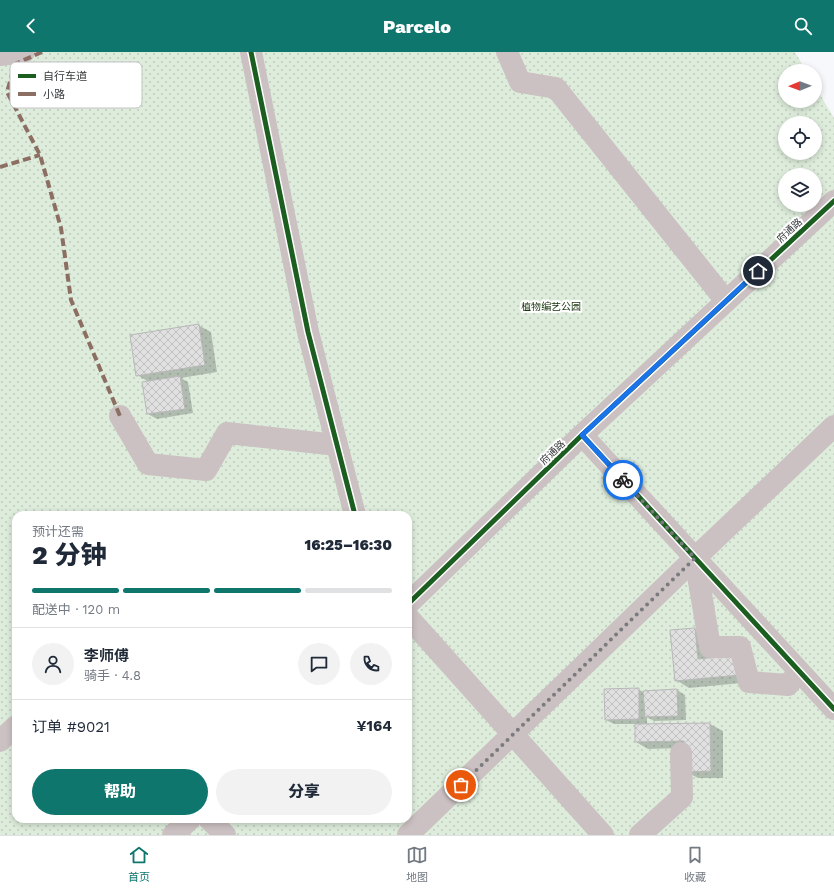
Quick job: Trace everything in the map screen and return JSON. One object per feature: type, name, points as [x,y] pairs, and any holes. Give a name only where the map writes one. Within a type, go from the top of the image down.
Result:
[{"type":"street","points":[[0,55],[24,52]]},
{"type":"street","points":[[251,52],[308,332],[354,511]]},
{"type":"street","points":[[507,52],[520,82],[556,88],[726,301]]},
{"type":"street","name":"府通路","points":[[412,600],[582,435],[834,200]]},
{"type":"street","points":[[120,416],[148,464],[206,470],[227,432],[337,445]]},
{"type":"street","points":[[408,835],[834,426]]},
{"type":"street","points":[[582,435],[834,709]]},
{"type":"street","points":[[695,558],[710,647],[740,647],[749,682],[788,685],[799,672]]},
{"type":"street","points":[[412,621],[603,835]]},
{"type":"street","points":[[0,741],[12,730]]},
{"type":"street","points":[[640,835],[682,797],[682,754]]},
{"type":"street","points":[[173,835],[186,823]]},
{"type":"street","points":[[213,823],[225,835]]},
{"type":"green space","name":"植物编艺公园","points":[[0,52],[795,52],[802,64],[778,64],[778,108],[822,108],[822,98],[834,118],[834,835],[0,835]]},
{"type":"building","points":[[199,324],[205,365],[136,376],[130,335]]},
{"type":"building","points":[[180,376],[185,409],[147,414],[142,382]]},
{"type":"building","points":[[695,628],[698,659],[738,655],[740,675],[675,681],[670,630]]},
{"type":"building","points":[[639,688],[639,719],[605,720],[604,689]]},
{"type":"building","points":[[677,689],[678,716],[645,717],[643,691]]},
{"type":"building","points":[[710,723],[711,771],[684,772],[684,741],[635,742],[635,724]]},
{"type":"marked path","points":[[20,62],[42,52]]},
{"type":"marked path","points":[[10,82],[7,92],[10,98]]},
{"type":"marked path","points":[[15,108],[40,155],[61,228],[71,300],[120,416]]},
{"type":"marked path","points":[[0,167],[40,155]]},
{"type":"cycle path","points":[[251,52],[308,332],[354,511]]},
{"type":"cycle path","points":[[412,600],[582,435],[834,201]]},
{"type":"cycle path","points":[[582,435],[834,709]]},
{"type":"way so far","points":[[461,785],[695,558],[623,480]]},
{"type":"route","points":[[623,480],[582,435],[758,271]]}]
